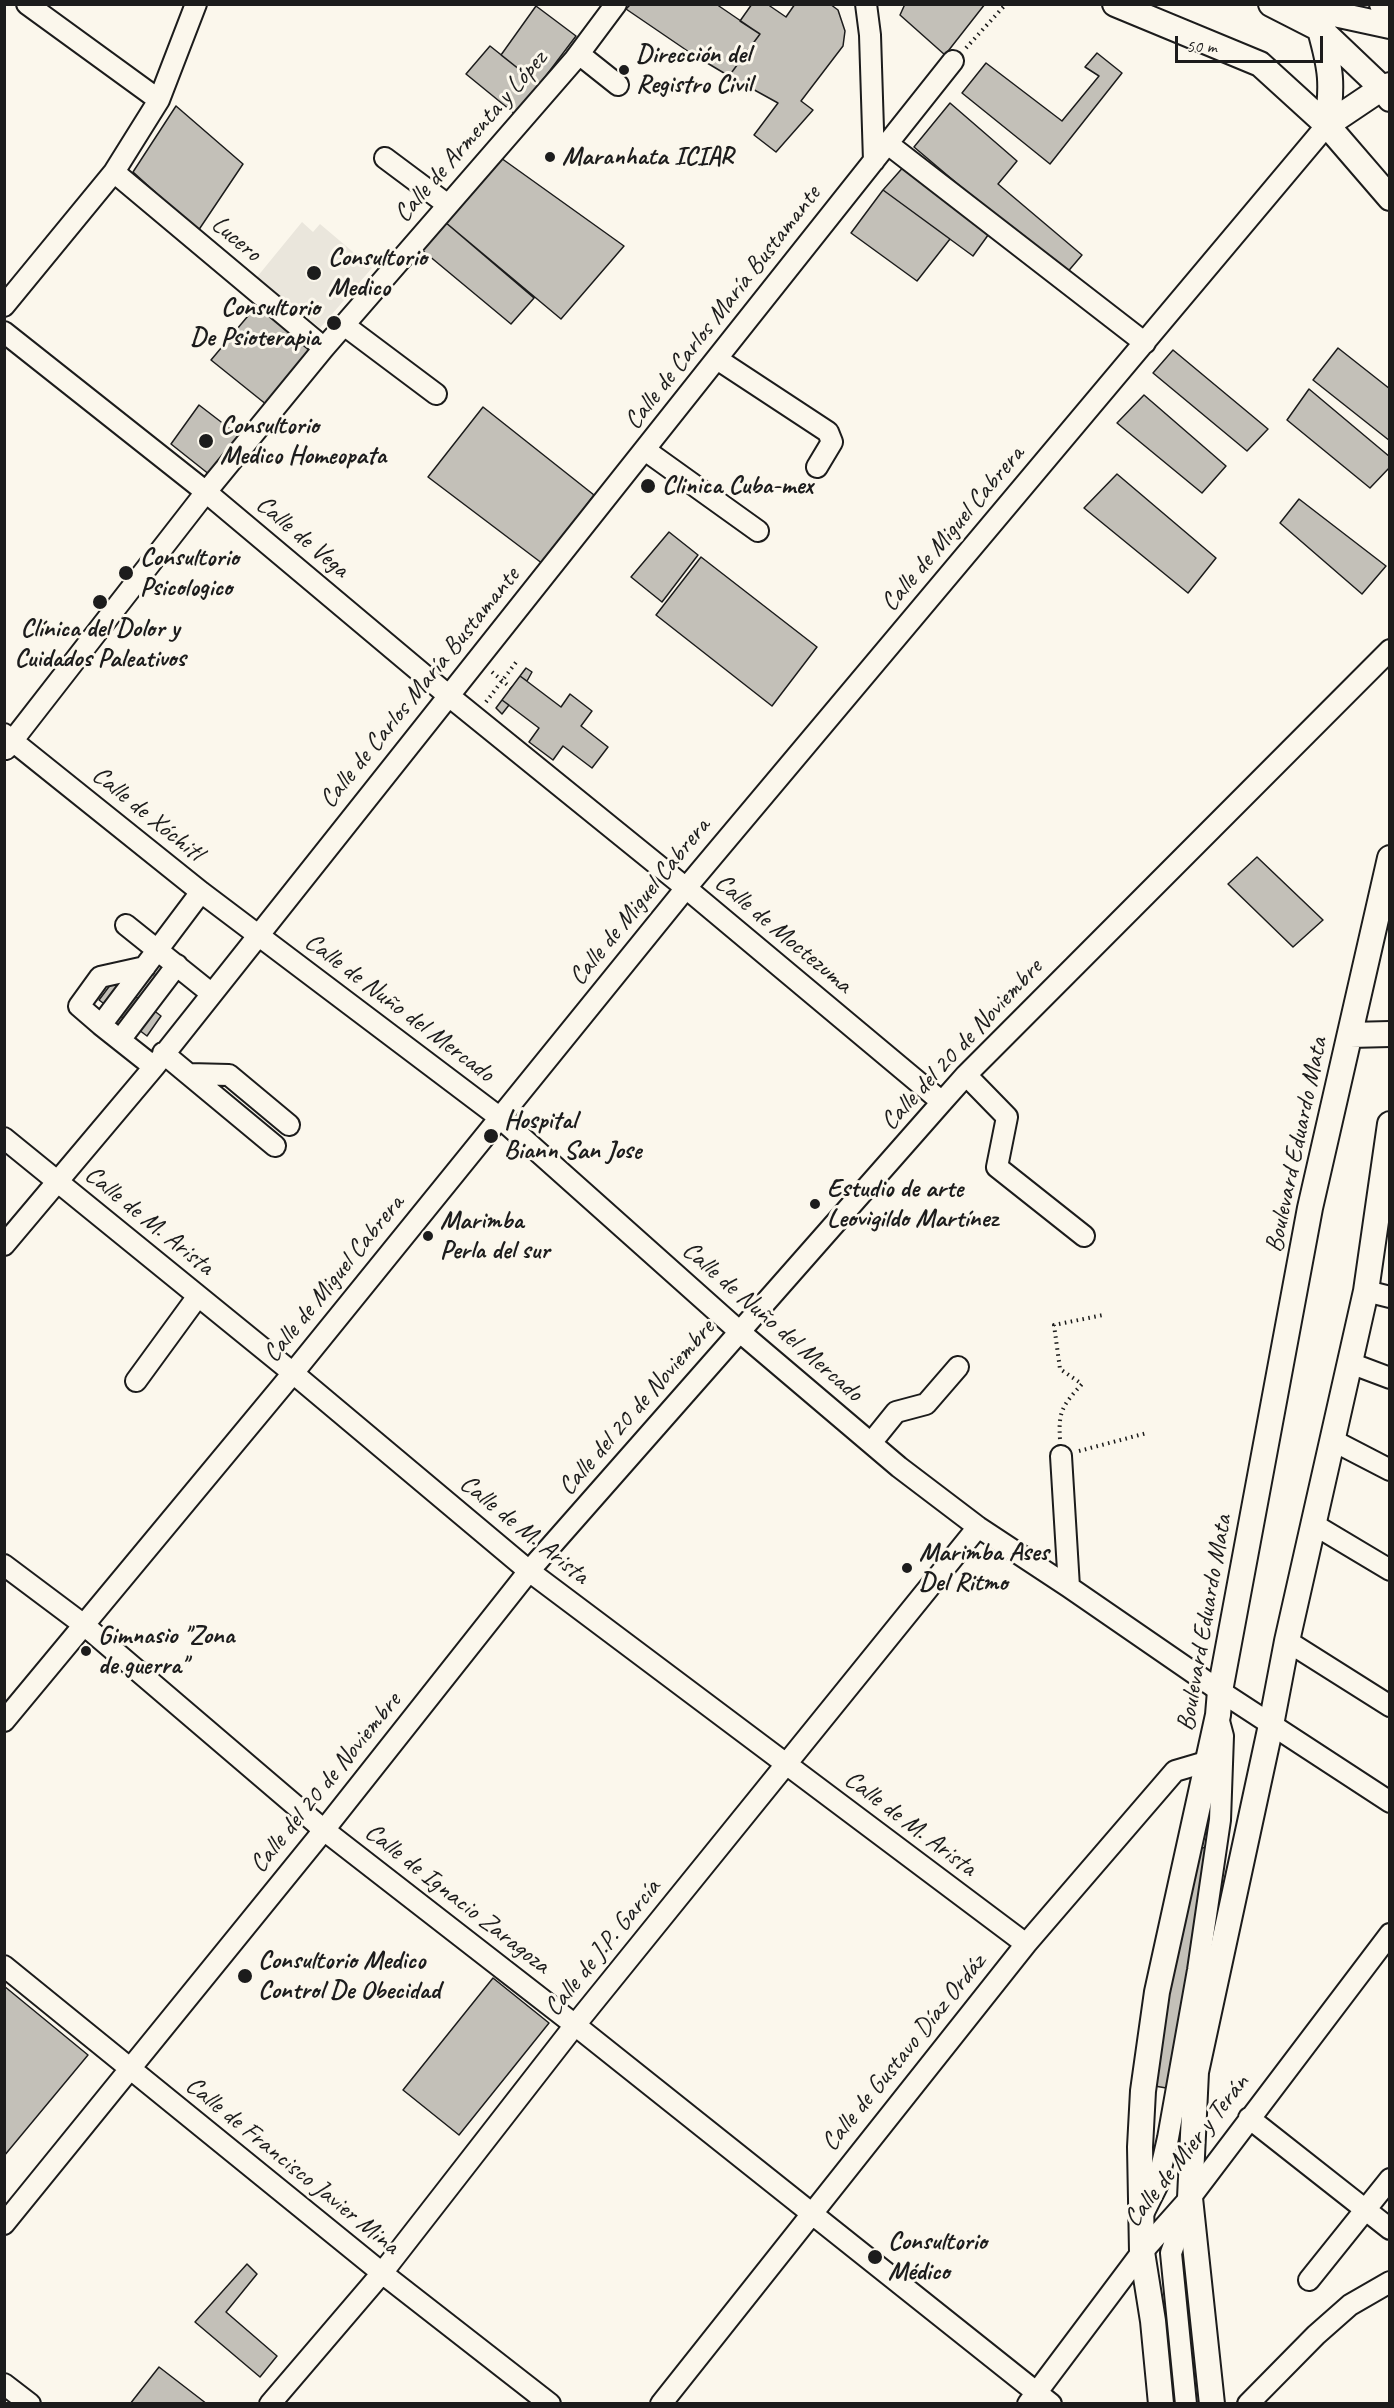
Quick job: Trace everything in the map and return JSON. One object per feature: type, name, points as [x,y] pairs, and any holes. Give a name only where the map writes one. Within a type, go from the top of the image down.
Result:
[{"type":"main road","points":[[1115,4],[1260,64],[1327,125],[1389,198]]},
{"type":"main road","points":[[1271,4],[1320,29],[1387,90],[1327,125]]},
{"type":"main road","points":[[1290,4],[1389,26]]},
{"type":"main road","points":[[1382,4],[1389,6]]},
{"type":"main road","points":[[1320,29],[1330,64],[1332,90],[1327,125]]},
{"type":"main road","name":"Boulevard Eduardo Mata","points":[[1161,2403],[1140,2220],[1143,2091],[1157,1992],[1218,1715],[1220,1691],[1310,1208],[1389,858]]},
{"type":"main road","points":[[1350,1035],[1389,1034]]},
{"type":"main road","points":[[1212,2403],[1190,2200],[1196,2072],[1312,1524],[1366,1291],[1389,1124]]},
{"type":"street","points":[[27,4],[159,100]]},
{"type":"street","points":[[4,306],[114,172],[159,100],[196,4]]},
{"type":"street","name":"Calle de Armenta y López","points":[[7,742],[324,348],[579,54],[616,4]]},
{"type":"street","points":[[866,4],[870,35],[874,160]]},
{"type":"street","points":[[579,54],[618,86]]},
{"type":"street","name":"Calle de Carlos María Bustamante","points":[[4,1245],[212,994],[953,61]]},
{"type":"street","name":"Calle de Miguel Cabrera","points":[[4,1721],[293,1373],[686,888],[1327,125]]},
{"type":"street","points":[[888,144],[1145,343]]},
{"type":"street","points":[[386,158],[448,205]]},
{"type":"street","name":"Lucero","points":[[114,172],[324,348]]},
{"type":"street","points":[[344,325],[436,394]]},
{"type":"street","name":"Calle de Vega","points":[[4,332],[206,492],[449,696]]},
{"type":"street","points":[[717,359],[828,432],[832,442],[817,467]]},
{"type":"street","points":[[645,450],[759,531]]},
{"type":"street","name":"Calle del 20 de Noviembre","points":[[4,2224],[324,1830],[529,1571],[966,1075],[1389,650]]},
{"type":"street","name":"Calle de Moctezuma","points":[[449,696],[686,888],[942,1102]]},
{"type":"street","name":"Calle de Xóchitl","points":[[7,742],[257,935]]},
{"type":"street","points":[[101,1025],[201,892]]},
{"type":"street","points":[[126,925],[212,994]]},
{"type":"street","name":"Calle de Nuño del Mercado","points":[[257,935],[499,1118],[740,1332],[871,1443],[978,1527],[1389,1802]]},
{"type":"street","points":[[120,1040],[177,965]]},
{"type":"street","points":[[144,967],[100,977],[79,1006],[120,1040],[189,1074],[275,1146]]},
{"type":"street","points":[[189,1074],[229,1075],[289,1125]]},
{"type":"street","points":[[966,1075],[1007,1117],[996,1167],[1083,1236]]},
{"type":"street","name":"Calle de M. Arista","points":[[4,1138],[293,1373],[529,1571],[1026,1944]]},
{"type":"street","points":[[1366,1291],[1389,1297]]},
{"type":"street","points":[[136,1381],[198,1296]]},
{"type":"street","points":[[1350,1363],[1389,1378]]},
{"type":"street","points":[[871,1443],[896,1412],[926,1404],[958,1367]]},
{"type":"street","points":[[1332,1440],[1389,1470]]},
{"type":"street","points":[[1061,1456],[1069,1587]]},
{"type":"street","points":[[1312,1524],[1389,1570]]},
{"type":"street","name":"Calle de J.P. García","points":[[270,2403],[382,2273],[575,2025],[978,1527]]},
{"type":"street","name":"Calle de Ignacio Zaragoza","points":[[4,1565],[84,1624],[324,1830],[575,2025],[1038,2400]]},
{"type":"street","points":[[1287,1641],[1389,1706]]},
{"type":"street","points":[[1140,2220],[1157,2186],[1168,2138],[1198,1970],[1220,1820],[1223,1784],[1223,1736],[1218,1715]]},
{"type":"street","name":"Calle de Gustavo Díaz Ordáz","points":[[661,2403],[1026,1944],[1175,1771],[1209,1761]]},
{"type":"street","name":"Calle de Mier y Terán","points":[[1038,2400],[1142,2252],[1190,2200],[1249,2118],[1389,1934]]},
{"type":"street","name":"Calle de Francisco Javier Mina","points":[[4,1966],[382,2273],[550,2403]]},
{"type":"street","points":[[1249,2118],[1367,2209],[1389,2229]]},
{"type":"street","points":[[1310,2280],[1389,2179]]},
{"type":"street","points":[[1186,2403],[1171,2253],[1190,2200]]},
{"type":"street","points":[[1248,2403],[1316,2335],[1350,2305],[1389,2282]]},
{"type":"street","points":[[4,2384],[30,2403]]},
{"type":"path","points":[[953,61],[1005,6]]},
{"type":"path","points":[[477,660],[512,688]]},
{"type":"path","points":[[475,717],[517,661]]},
{"type":"path","points":[[1103,1315],[1054,1325],[1060,1369],[1082,1384],[1065,1402],[1059,1417],[1061,1456],[1148,1433]]},
{"type":"shaded area","name":"Consultorio Medico","points":[[302,222],[313,232],[320,224],[372,268],[320,328],[257,277]]},
{"type":"building","points":[[631,4],[716,4],[760,34],[729,76],[626,9]]},
{"type":"building","points":[[752,4],[767,4],[786,17],[795,4],[830,4],[838,10],[845,31],[843,46],[801,101],[813,110],[776,152],[754,135],[778,103],[729,76],[760,34],[740,21]]},
{"type":"building","points":[[905,4],[985,4],[945,55],[900,15]]},
{"type":"building","points":[[536,6],[576,36],[539,85],[501,55]]},
{"type":"building","points":[[490,46],[539,85],[515,114],[466,74]]},
{"type":"building","points":[[1097,53],[1122,73],[1050,164],[962,93],[986,63],[1062,121],[1099,76],[1085,67]]},
{"type":"building","points":[[950,103],[1017,161],[998,184],[1082,255],[1065,275],[914,147]]},
{"type":"building","points":[[176,106],[243,164],[198,231],[133,172]]},
{"type":"building","points":[[501,158],[624,246],[561,319],[445,222]]},
{"type":"building","points":[[906,164],[991,231],[973,256],[883,190]]},
{"type":"building","points":[[883,190],[950,239],[917,281],[851,233]]},
{"type":"building","points":[[445,222],[534,298],[511,324],[422,250]]},
{"type":"building","points":[[258,304],[315,350],[267,405],[211,360]]},
{"type":"building","points":[[1338,348],[1390,389],[1390,441],[1313,380]]},
{"type":"building","points":[[1173,350],[1268,429],[1247,451],[1153,373]]},
{"type":"building","points":[[1309,389],[1390,457],[1390,467],[1370,488],[1287,420]]},
{"type":"building","points":[[1144,395],[1226,466],[1202,493],[1117,423]]},
{"type":"building","name":"Consultorio Medico Homeopata","points":[[199,405],[242,438],[210,475],[171,444]]},
{"type":"building","points":[[483,407],[594,495],[543,564],[428,477]]},
{"type":"building","points":[[1117,474],[1216,558],[1188,593],[1084,508]]},
{"type":"building","points":[[1299,499],[1386,566],[1362,594],[1280,523]]},
{"type":"building","points":[[669,532],[698,555],[662,602],[631,577]]},
{"type":"building","points":[[701,557],[817,647],[772,706],[656,615]]},
{"type":"building","points":[[526,668],[532,672],[527,681],[520,676]]},
{"type":"building","points":[[520,676],[561,707],[570,694],[592,711],[581,726],[608,747],[592,768],[563,746],[553,760],[529,742],[539,728],[502,700]]},
{"type":"building","points":[[502,700],[509,705],[502,714],[496,708]]},
{"type":"building","points":[[1257,857],[1323,920],[1293,947],[1228,884]]},
{"type":"building","points":[[114,980],[161,1016],[147,1036],[99,1000]]},
{"type":"building","points":[[1191,1845],[1214,1850],[1172,2089],[1149,2085]]},
{"type":"building","points":[[493,1978],[549,2023],[459,2135],[403,2090]]},
{"type":"building","points":[[4,1986],[88,2055],[4,2156]]},
{"type":"building","points":[[247,2264],[257,2274],[226,2312],[277,2356],[260,2377],[195,2322]]},
{"type":"building","points":[[1196,2275],[1210,2404],[1188,2404],[1174,2277]]},
{"type":"building","points":[[159,2367],[207,2404],[130,2404]]},
{"type":"place","name":"Dirección del Registro Civil","points":[[624,70]]},
{"type":"place","name":"Maranhata ICIAR","points":[[550,157]]},
{"type":"place","name":"Consultorio Medico","points":[[314,273]]},
{"type":"place","name":"Consultorio De Psioterapia","points":[[334,323]]},
{"type":"place","name":"Consultorio Medico Homeopata","points":[[206,441]]},
{"type":"place","name":"Clinica Cuba-mex","points":[[648,486]]},
{"type":"place","name":"Consultorio Psicologico","points":[[126,573]]},
{"type":"place","name":"Clínica del Dolor y Cuidados Paleativos","points":[[100,602]]},
{"type":"place","name":"Hospital Biann San Jose","points":[[491,1136]]},
{"type":"place","name":"Estudio de arte Leovigildo Martínez","points":[[815,1204]]},
{"type":"place","name":"Marimba Perla del sur","points":[[428,1236]]},
{"type":"place","name":"Marimba Ases Del Ritmo","points":[[907,1568]]},
{"type":"place","name":"Gimnasio \"Zona de guerra\"","points":[[86,1651]]},
{"type":"place","name":"Consultorio Medico Control De Obecidad","points":[[245,1976]]},
{"type":"place","name":"Consultorio Médico","points":[[875,2257]]}]
